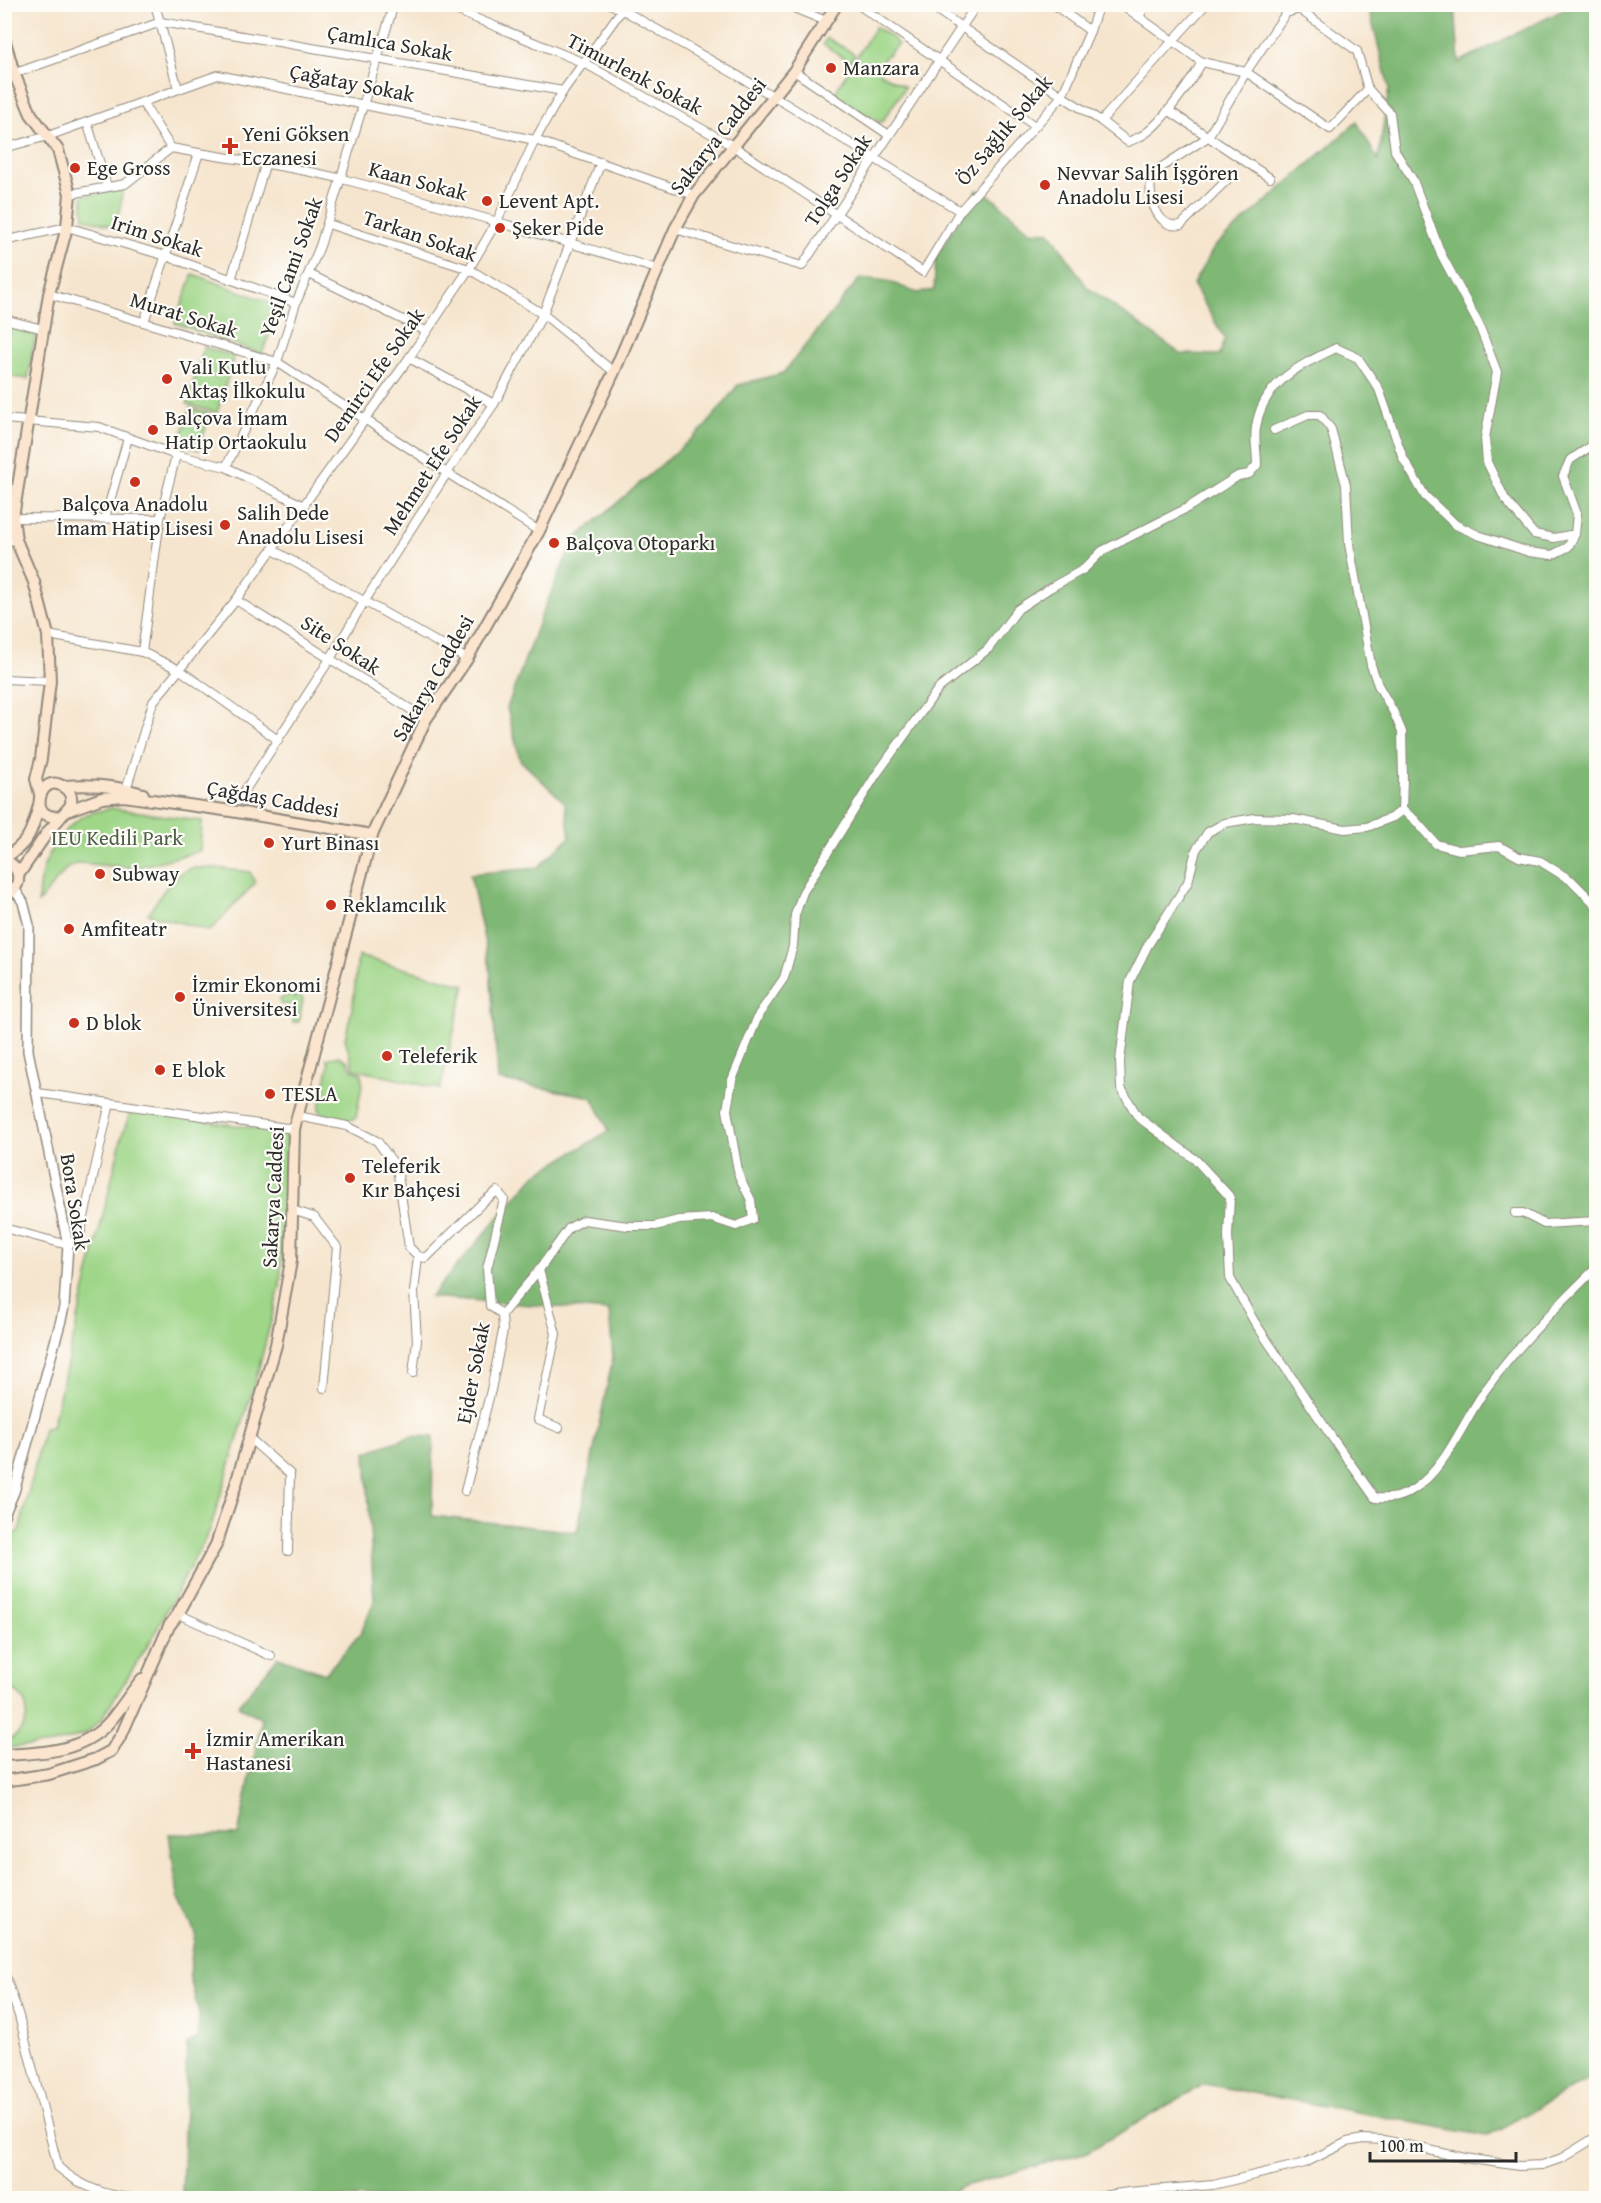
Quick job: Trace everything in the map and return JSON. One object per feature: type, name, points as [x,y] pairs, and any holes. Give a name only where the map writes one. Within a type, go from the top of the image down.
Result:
[{"type":"main road","name":"Sakarya Caddesi","points":[[4,1781],[49,1774],[96,1759],[111,1751],[122,1734],[169,1626],[216,1545],[276,1345],[291,1261],[294,1129],[372,835],[426,719],[467,659],[539,531],[614,372],[675,229],[694,195],[794,71],[837,4]]},
{"type":"main road","points":[[4,38],[9,75],[42,132],[48,136],[58,150],[70,194],[67,227],[49,294],[28,422],[9,518],[10,540],[34,582],[48,635],[50,681],[41,759],[36,779],[40,800],[46,814],[56,817],[65,813]]},
{"type":"main road","points":[[19,874],[71,805],[70,794],[47,775],[41,759]]},
{"type":"main road","points":[[4,859],[16,852],[28,840],[43,789],[58,785]]},
{"type":"main road","name":"Çağdaş Caddesi","points":[[58,785],[78,785],[125,792],[372,835]]},
{"type":"main road","name":"Çağdaş Caddesi","points":[[65,813],[102,798],[125,792]]},
{"type":"main road","points":[[4,859],[13,864],[19,874],[15,890],[4,896]]},
{"type":"main road","name":"Sakarya Caddesi","points":[[4,1755],[51,1751],[84,1742],[97,1734],[110,1721],[148,1671]]},
{"type":"street","points":[[155,4],[178,89]]},
{"type":"street","name":"Yeşil Cami Sokak","points":[[226,467],[277,362],[296,303],[328,224],[394,4]]},
{"type":"street","name":"Timurlenk Sokak","points":[[441,4],[584,63],[733,146],[924,272]]},
{"type":"street","points":[[610,4],[624,7],[960,211]]},
{"type":"street","points":[[784,4],[826,21]]},
{"type":"street","points":[[857,4],[1035,126]]},
{"type":"street","points":[[928,4],[1101,121],[1128,142],[1146,133],[1168,110],[1195,76],[1202,62]]},
{"type":"street","name":"Tolga Sokak","points":[[675,229],[802,266],[977,4]]},
{"type":"street","points":[[1053,4],[1090,31]]},
{"type":"street","name":"Öz Sağlık Sokak","points":[[924,272],[960,211],[1062,96],[1099,4]]},
{"type":"street","points":[[1122,4],[1202,62],[1246,72],[1330,129],[1368,89]]},
{"type":"street","points":[[1139,17],[1146,4]]},
{"type":"street","points":[[1101,121],[1206,4]]},
{"type":"street","name":"Demirci Efe Sokak","points":[[125,792],[153,702],[236,600],[409,358],[469,269],[497,221],[535,140],[563,91],[624,7]]},
{"type":"street","points":[[1228,179],[1181,225],[1169,225],[1162,221],[1156,212],[1151,180],[1154,172],[1208,137],[1246,72],[1286,13],[1303,7],[1357,51],[1368,89],[1390,114],[1395,151],[1413,180],[1442,254],[1479,325],[1497,372],[1485,438],[1487,462],[1505,499],[1534,534],[1554,538],[1575,534]]},
{"type":"street","name":"Çamlıca Sokak","points":[[9,75],[160,22],[563,91]]},
{"type":"street","points":[[794,71],[889,135]]},
{"type":"street","name":"Çağatay Sokak","points":[[4,148],[48,136],[218,75],[535,140],[694,195]]},
{"type":"street","points":[[70,194],[125,183],[171,148],[142,102]]},
{"type":"street","points":[[1168,110],[1270,178]]},
{"type":"street","points":[[87,122],[107,186]]},
{"type":"street","name":"Kaan Sokak","points":[[171,148],[266,162],[342,179],[497,221],[657,269]]},
{"type":"street","points":[[144,322],[199,153]]},
{"type":"street","points":[[231,280],[266,162]]},
{"type":"street","name":"Mehmet Efe Sokak","points":[[238,801],[447,473],[494,404],[543,314],[601,162]]},
{"type":"street","name":"Tarkan Sokak","points":[[328,224],[469,269],[543,314],[614,372]]},
{"type":"street","points":[[4,225],[7,240]]},
{"type":"street","name":"Irim Sokak","points":[[7,240],[67,227],[166,256],[296,303]]},
{"type":"street","points":[[309,274],[426,331]]},
{"type":"street","name":"Murat Sokak","points":[[49,294],[277,362],[539,531]]},
{"type":"street","points":[[4,332],[6,319],[43,329]]},
{"type":"street","points":[[502,1314],[539,1270],[569,1228],[584,1220],[628,1226],[655,1226],[679,1220],[712,1218],[736,1226],[753,1219],[751,1200],[739,1176],[727,1110],[732,1080],[759,1014],[784,978],[793,946],[795,915],[803,892],[876,775],[938,688],[988,649],[1018,609],[1050,588],[1084,570],[1102,550],[1187,508],[1238,476],[1249,474],[1257,465],[1256,429],[1260,409],[1274,385],[1309,362],[1336,348],[1358,358],[1379,389],[1403,458],[1425,496],[1456,525],[1529,552],[1552,555],[1568,547],[1575,534],[1577,514],[1563,476],[1570,460],[1596,443]]},
{"type":"street","points":[[409,358],[494,404]]},
{"type":"street","points":[[1274,430],[1308,415],[1320,416],[1331,429],[1346,485],[1349,544],[1371,665],[1401,732],[1403,778],[1401,810],[1393,817],[1367,827],[1345,829],[1293,819],[1255,818],[1225,823],[1208,832],[1196,850],[1188,882],[1148,945],[1130,981],[1120,1061],[1121,1088],[1138,1117],[1196,1160],[1230,1197],[1228,1235],[1230,1278],[1260,1330],[1330,1436],[1375,1498],[1393,1500],[1415,1488],[1442,1461],[1484,1391],[1498,1373],[1520,1346],[1596,1268]]},
{"type":"street","points":[[4,419],[99,427],[176,455],[226,467],[304,506]]},
{"type":"street","points":[[105,518],[128,438]]},
{"type":"street","points":[[142,652],[160,519],[176,455]]},
{"type":"street","points":[[9,518],[160,519]]},
{"type":"street","points":[[273,550],[467,659]]},
{"type":"street","name":"Site Sokak","points":[[236,600],[426,719]]},
{"type":"street","points":[[48,635],[142,652],[180,670],[278,740]]},
{"type":"street","points":[[4,679],[50,681]]},
{"type":"street","points":[[1401,810],[1414,819],[1436,844],[1459,850],[1499,846],[1519,857],[1540,861],[1572,881],[1596,904]]},
{"type":"street","name":"Bora Sokak","points":[[4,1515],[14,1492],[61,1320],[68,1245],[28,1051],[29,925],[22,902],[15,890]]},
{"type":"street","points":[[38,1093],[294,1129]]},
{"type":"street","points":[[4,1228],[68,1245],[79,1239],[110,1103]]},
{"type":"street","points":[[298,1116],[347,1126],[377,1140],[397,1168],[409,1247],[418,1256],[414,1292],[417,1341],[413,1373]]},
{"type":"street","name":"Ejder Sokak","points":[[418,1256],[426,1258],[497,1191],[504,1199],[487,1269],[490,1306],[502,1314],[503,1331],[491,1390],[465,1491]]},
{"type":"street","points":[[292,1210],[314,1217],[337,1247],[324,1388]]},
{"type":"street","points":[[1515,1213],[1523,1213],[1544,1224],[1596,1221]]},
{"type":"street","points":[[539,1270],[556,1334],[538,1419],[559,1428]]},
{"type":"street","points":[[1581,1283],[1596,1278]]},
{"type":"street","points":[[248,1437],[290,1474],[288,1551]]},
{"type":"street","points":[[178,1614],[271,1656]]},
{"type":"street","points":[[4,1971],[19,2016],[58,2167],[74,2180],[106,2194],[133,2199]]},
{"type":"street","points":[[1090,2199],[1128,2192],[1213,2185],[1305,2163],[1347,2142],[1363,2139],[1393,2141],[1465,2158],[1519,2166],[1552,2162],[1596,2137]]},
{"type":"green space","points":[[1368,5],[1455,5],[1459,62],[1573,5],[1596,6],[1596,2075],[1487,2136],[1204,2084],[1087,2152],[961,2187],[940,2198],[182,2198],[187,2044],[198,2038],[199,2014],[189,1974],[195,1933],[178,1896],[169,1834],[238,1835],[262,1719],[238,1706],[278,1657],[325,1674],[360,1634],[374,1602],[366,1452],[412,1436],[433,1437],[432,1516],[577,1532],[613,1357],[609,1311],[430,1297],[535,1175],[609,1131],[592,1097],[498,1080],[490,967],[470,874],[537,868],[570,837],[565,803],[520,760],[507,708],[541,616],[574,540],[705,427],[738,385],[783,373],[860,278],[888,281],[917,293],[934,290],[936,257],[977,190],[989,195],[1030,231],[1050,232],[1087,287],[1181,354],[1220,355],[1225,339],[1193,284],[1215,246],[1357,122],[1378,160],[1389,88]]},
{"type":"green space","points":[[875,27],[893,38],[898,45],[883,61],[880,73],[905,87],[882,122],[872,119],[834,94]]},
{"type":"green space","points":[[827,38],[855,54],[850,62],[823,44]]},
{"type":"green space","points":[[122,189],[121,208],[114,227],[84,218],[82,196]]},
{"type":"green space","points":[[193,274],[280,306],[262,354],[175,323]]},
{"type":"green space","points":[[10,325],[36,331],[28,379],[5,376]]},
{"type":"green space","points":[[204,347],[234,356],[217,413],[187,404]]},
{"type":"green space","points":[[190,408],[210,414],[199,450],[179,444]]},
{"type":"green space","name":"IEU Kedili Park","points":[[111,808],[202,821],[200,851],[135,868],[79,863],[67,868],[38,903],[44,866],[54,845],[70,826],[83,816]]},
{"type":"green space","points":[[192,868],[250,872],[255,883],[210,931],[148,914],[172,881]]},
{"type":"green space","points":[[358,956],[465,985],[440,1089],[354,1069],[345,1039],[353,1004]]},
{"type":"green space","points":[[292,994],[295,998],[295,995],[300,995],[303,999],[299,1022],[293,1022],[295,1005],[280,1004],[280,999]]},
{"type":"green space","points":[[339,1056],[348,1061],[352,1070],[362,1074],[356,1118],[345,1121],[326,1117],[319,1109],[329,1064],[326,1059]]},
{"type":"green space","points":[[131,1110],[289,1133],[280,1287],[257,1375],[210,1530],[151,1640],[101,1720],[85,1734],[53,1744],[5,1748],[5,1742],[21,1730],[27,1714],[22,1697],[5,1686],[5,1538],[19,1531],[44,1428],[52,1427],[122,1136]]},
{"type":"place","name":"Manzara","points":[[831,68]]},
{"type":"place","name":"Yeni Göksen Eczanesi","points":[[230,146]]},
{"type":"place","name":"Ege Gross","points":[[75,168]]},
{"type":"place","name":"Nevvar Salih İşgören Anadolu Lisesi","points":[[1045,185]]},
{"type":"place","name":"Levent Apt.","points":[[487,201]]},
{"type":"place","name":"Şeker Pide","points":[[500,228]]},
{"type":"place","name":"Vali Kutlu Aktaş İlkokulu","points":[[167,379]]},
{"type":"place","name":"Balçova İmam Hatip Ortaokulu","points":[[153,430]]},
{"type":"place","name":"Balçova Anadolu İmam Hatip Lisesi","points":[[135,482]]},
{"type":"place","name":"Salih Dede Anadolu Lisesi","points":[[225,525]]},
{"type":"place","name":"Balçova Otoparkı","points":[[554,543]]},
{"type":"place","name":"Yurt Binası","points":[[269,843]]},
{"type":"place","name":"Subway","points":[[100,874]]},
{"type":"place","name":"Reklamcılık","points":[[331,905]]},
{"type":"place","name":"Amfiteatr","points":[[69,929]]},
{"type":"place","name":"İzmir Ekonomi Üniversitesi","points":[[180,997]]},
{"type":"place","name":"D blok","points":[[74,1023]]},
{"type":"place","name":"Teleferik","points":[[387,1056]]},
{"type":"place","name":"E blok","points":[[160,1070]]},
{"type":"place","name":"TESLA","points":[[270,1094]]},
{"type":"place","name":"Teleferik Kır Bahçesi","points":[[350,1178]]},
{"type":"place","name":"İzmir Amerikan Hastanesi","points":[[193,1751]]}]
